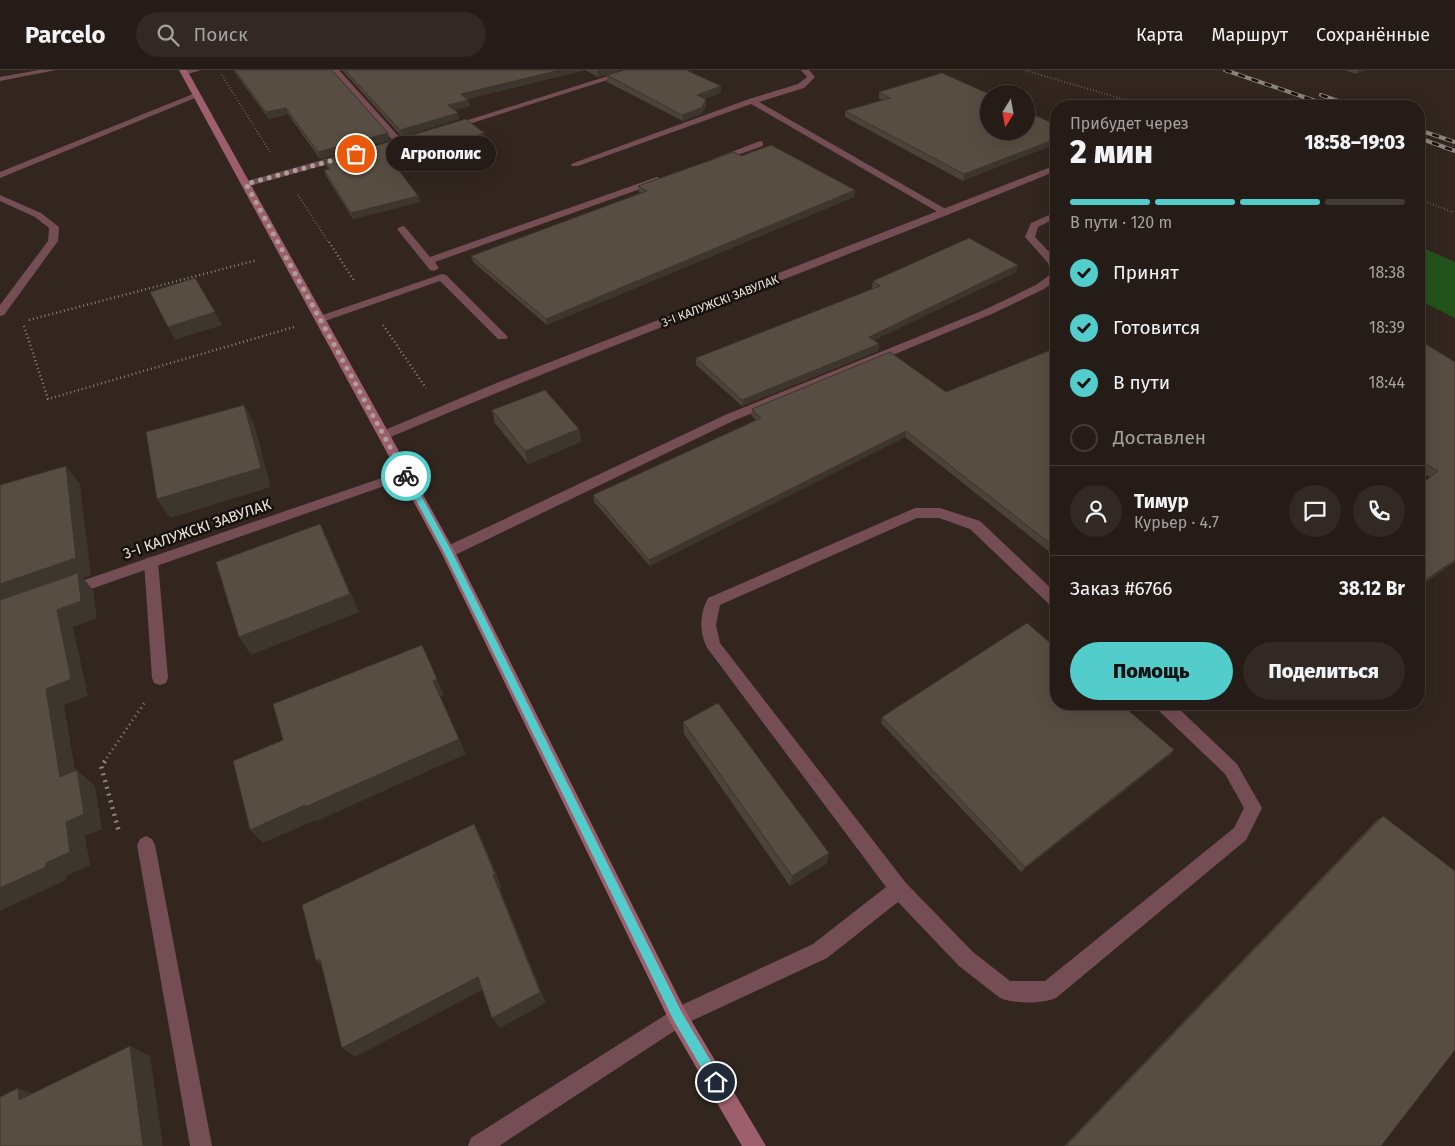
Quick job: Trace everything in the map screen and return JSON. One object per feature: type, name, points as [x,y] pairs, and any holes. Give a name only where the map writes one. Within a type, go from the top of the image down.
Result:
[{"type":"street","points":[[0,79],[52,70]]},
{"type":"street","points":[[335,70],[394,144],[408,140]]},
{"type":"street","points":[[436,131],[635,70]]},
{"type":"street","points":[[575,164],[752,100],[801,86],[811,76],[805,70]]},
{"type":"street","points":[[189,71],[196,96],[284,252],[448,552],[678,1017],[755,1146]]},
{"type":"street","points":[[0,175],[196,96]]},
{"type":"street","points":[[752,100],[946,213]]},
{"type":"street","points":[[705,164],[760,144]]},
{"type":"street","points":[[246,184],[356,154]]},
{"type":"street","name":"3-І КАЛУЖСКІ ЗАВУЛАК","points":[[384,435],[503,386],[1050,170]]},
{"type":"street","points":[[428,261],[668,177]]},
{"type":"street","points":[[0,198],[38,215],[54,227],[52,241],[0,313]]},
{"type":"street","points":[[1050,218],[1034,225],[1030,237],[1050,259]]},
{"type":"street","points":[[402,230],[442,277],[502,337]]},
{"type":"street","points":[[321,319],[442,277]]},
{"type":"street","points":[[448,552],[729,418],[988,312],[1040,287],[1050,280]]},
{"type":"street","points":[[0,307],[10,299]]},
{"type":"street","name":"3-І КАЛУЖСКІ ЗАВУЛАК","points":[[56,595],[405,474]]},
{"type":"street","points":[[1050,596],[975,525],[940,513],[915,513],[713,602],[708,625],[713,645],[899,890],[966,960],[1007,991],[1049,991],[1240,834],[1253,808],[1232,769],[1169,710]]},
{"type":"street","points":[[151,562],[160,678]]},
{"type":"street","points":[[146,846],[201,1146]]},
{"type":"street","points":[[479,1146],[678,1017],[820,951],[899,890]]},
{"type":"path","points":[[219,70],[283,174],[442,412]]},
{"type":"path","points":[[1024,70],[1126,100]]},
{"type":"path","points":[[1425,201],[1455,213]]},
{"type":"path","points":[[284,252],[22,322],[48,399],[321,319]]},
{"type":"path","points":[[146,846],[118,831],[101,766],[160,678]]},
{"type":"green space","points":[[1425,249],[1455,262],[1455,318],[1425,303]]},
{"type":"building","points":[[235,70],[332,70],[388,133],[318,152],[286,108],[266,112]]},
{"type":"building","points":[[345,70],[560,70],[461,94],[468,100],[448,105],[458,113],[400,130]]},
{"type":"building","points":[[625,70],[686,70],[721,86],[697,95],[706,100],[701,108],[682,115],[607,75]]},
{"type":"building","points":[[942,73],[980,90],[980,140],[1035,140],[1035,115],[1050,122],[1050,141],[964,174],[845,111],[890,98],[879,92]]},
{"type":"building","points":[[466,119],[484,133],[392,161],[418,196],[351,213],[324,170],[330,169],[324,161]]},
{"type":"building","points":[[771,145],[855,190],[546,319],[471,256],[647,191],[638,186],[734,152],[741,156]]},
{"type":"building","points":[[969,238],[1018,265],[869,337],[879,344],[742,400],[696,358],[880,286],[873,281]]},
{"type":"building","points":[[195,278],[215,312],[168,327],[150,292]]},
{"type":"building","points":[[1425,344],[1455,362],[1455,560],[1425,580],[1425,481],[1438,471],[1425,463]]},
{"type":"building","points":[[1050,350],[1050,543],[906,431],[649,560],[593,495],[761,418],[752,409],[890,352],[946,392]]},
{"type":"building","points":[[545,390],[579,429],[525,451],[492,410]]},
{"type":"building","points":[[244,405],[261,468],[157,499],[146,432]]},
{"type":"building","points":[[66,466],[76,558],[0,584],[0,485]]},
{"type":"building","points":[[320,524],[350,594],[239,637],[216,562]]},
{"type":"building","points":[[78,573],[81,601],[57,610],[71,679],[46,689],[60,777],[77,770],[84,814],[66,822],[70,852],[46,863],[46,867],[0,888],[0,600]]},
{"type":"building","points":[[1027,623],[1050,643],[1050,710],[1128,710],[1174,750],[1025,867],[882,717]]},
{"type":"building","points":[[422,645],[437,679],[433,681],[459,739],[250,830],[233,761],[283,740],[273,704]]},
{"type":"building","points":[[718,703],[829,853],[792,876],[683,722]]},
{"type":"building","points":[[1383,816],[1455,871],[1455,1050],[1381,1146],[1066,1146]]},
{"type":"building","points":[[474,824],[540,992],[492,1018],[478,977],[342,1048],[320,959],[316,961],[302,905]]},
{"type":"building","points":[[130,1046],[143,1146],[0,1146],[0,1097],[18,1088],[19,1100]]},
{"type":"railway","points":[[1225,70],[1312,100]]},
{"type":"railway","points":[[1321,95],[1335,100]]},
{"type":"railway","points":[[1425,132],[1455,142]]},
{"type":"railway","points":[[1425,140],[1455,151]]},
{"type":"way so far","points":[[356,154],[246,184],[406,476]]},
{"type":"place","name":"Агрополис","points":[[356,154]]},
{"type":"route","points":[[406,476],[448,552],[678,1017],[716,1082]]}]
